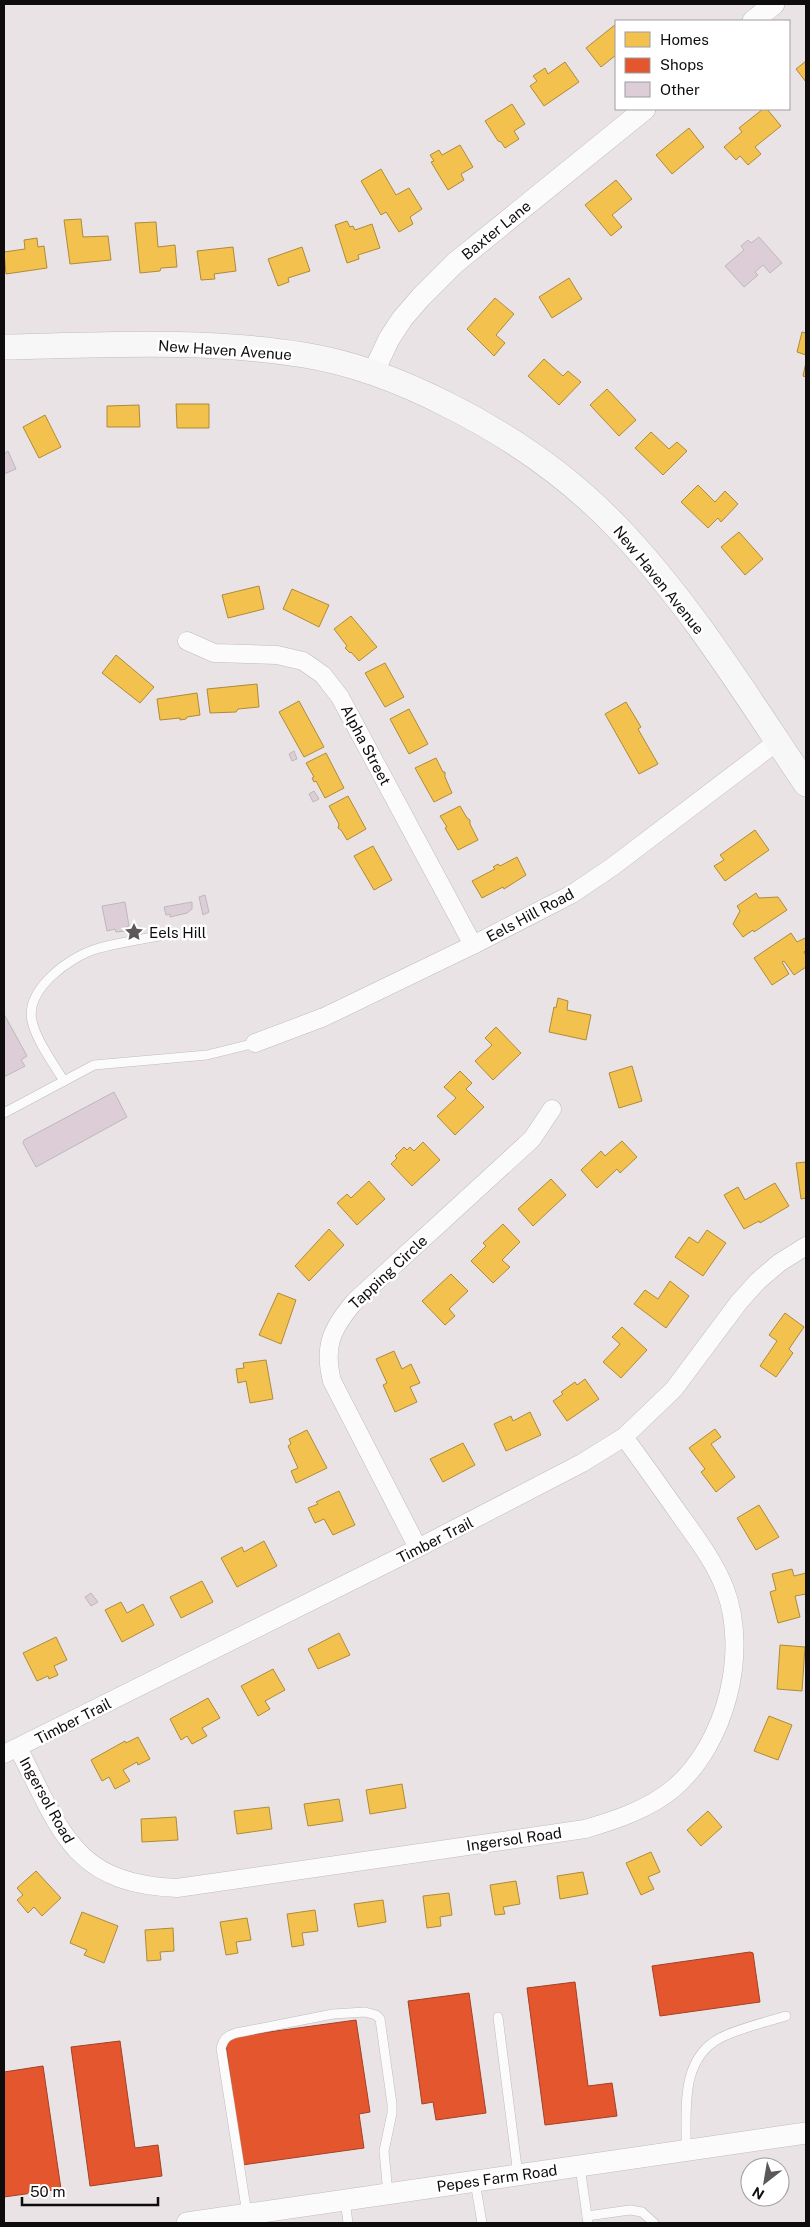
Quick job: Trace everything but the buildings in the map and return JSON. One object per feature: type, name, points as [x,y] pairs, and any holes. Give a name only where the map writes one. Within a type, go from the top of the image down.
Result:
[{"type":"main road","name":"New Haven Avenue","points":[[4,346],[147,345],[253,348],[324,359],[373,373],[436,399],[494,430],[554,471],[615,525],[663,580],[726,664],[806,784]]},
{"type":"street","points":[[754,20],[774,4]]},
{"type":"street","name":"Baxter Lane","points":[[373,373],[395,329],[437,280],[455,263],[644,110]]},
{"type":"street","name":"Alpha Street","points":[[187,641],[214,653],[291,657],[314,667],[323,675],[340,697],[473,945]]},
{"type":"street","name":"Eels Hill Road","points":[[255,1043],[324,1017],[473,945],[572,894],[612,867],[778,741]]},
{"type":"street","name":"Tapping Circle","points":[[418,1548],[332,1381],[327,1354],[330,1340],[336,1327],[355,1301],[532,1139],[552,1109]]},
{"type":"street","name":"Timber Trail","points":[[11,1751],[582,1464],[624,1437],[674,1389],[739,1302],[758,1281],[779,1263],[806,1246]]},
{"type":"street","name":"Ingersol Road","points":[[11,1751],[76,1852],[95,1867],[114,1876],[134,1884],[155,1887],[177,1888],[585,1829],[614,1820],[645,1807],[672,1789],[686,1776],[700,1758],[718,1724],[728,1694],[735,1661],[734,1634],[725,1590],[711,1561],[624,1437]]},
{"type":"street","name":"Pepes Farm Road","points":[[187,2223],[806,2133]]},
{"type":"lane","points":[[64,1081],[41,1044],[32,1020],[32,1003],[43,984],[59,969],[94,950],[159,936]]},
{"type":"lane","points":[[4,1113],[94,1065],[207,1055],[255,1043]]},
{"type":"lane","points":[[247,2214],[221,2048],[222,2042],[225,2037],[236,2032],[332,2014],[365,2012],[376,2015],[380,2019],[392,2104],[392,2114],[384,2151],[388,2194]]},
{"type":"lane","points":[[686,2151],[687,2088],[692,2069],[703,2051],[720,2038],[786,2016]]},
{"type":"lane","points":[[498,2017],[518,2175]]},
{"type":"lane","points":[[580,2166],[588,2220],[630,2210],[642,2212],[654,2223]]},
{"type":"lane","points":[[475,2182],[482,2223]]},
{"type":"lane","points":[[345,2200],[348,2223]]},
{"type":"place","name":"Eels Hill","points":[[134,932]]}]
